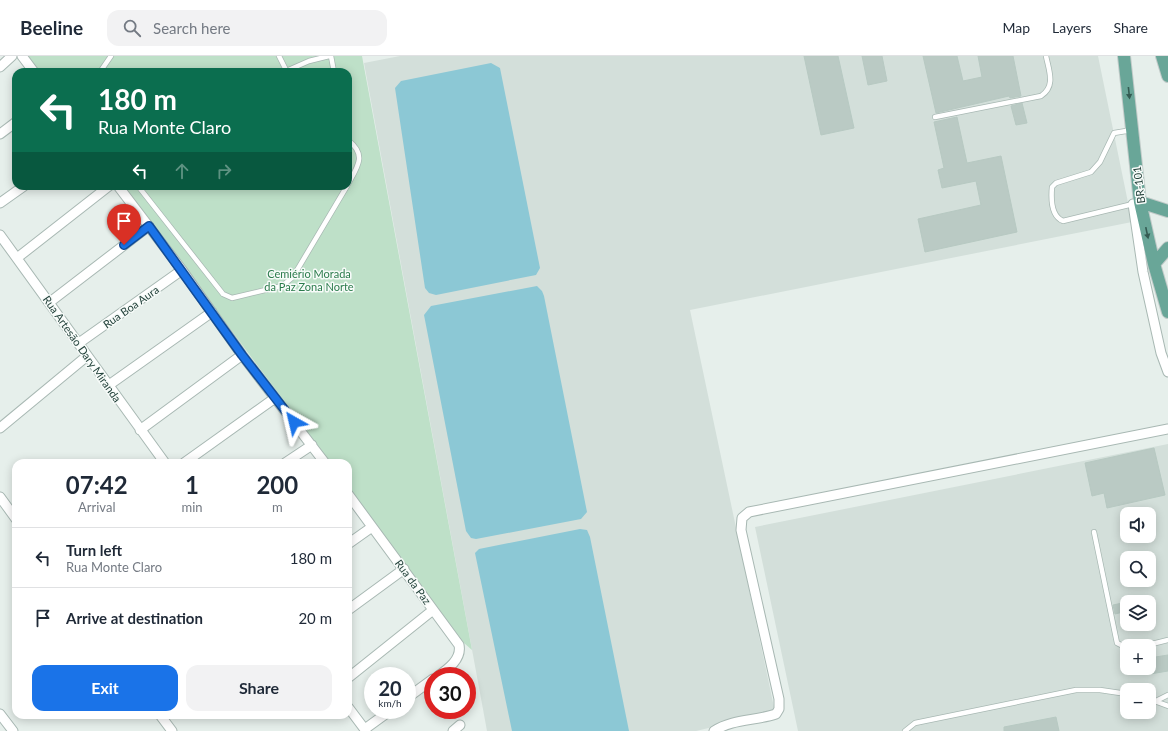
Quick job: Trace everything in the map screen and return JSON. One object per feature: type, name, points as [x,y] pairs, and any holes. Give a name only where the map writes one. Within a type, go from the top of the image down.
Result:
[{"type":"main road","name":"BR-101","points":[[1124,56],[1133,130],[1137,203],[1168,312]]},
{"type":"main road","points":[[1162,56],[1168,76]]},
{"type":"main road","points":[[1137,203],[1168,211]]},
{"type":"main road","points":[[1154,264],[1168,248]]},
{"type":"street","points":[[0,67],[12,56]]},
{"type":"street","points":[[22,56],[31,68]]},
{"type":"street","points":[[0,134],[12,125]]},
{"type":"street","points":[[0,203],[18,190]]},
{"type":"street","points":[[16,258],[104,190]]},
{"type":"street","points":[[121,190],[182,270],[242,355],[322,459]]},
{"type":"street","points":[[1137,203],[1134,219],[1160,353],[1168,372]]},
{"type":"street","points":[[50,302],[149,226]]},
{"type":"street","name":"Rua Artesão Dary Miranda","points":[[0,235],[50,302],[87,356],[162,459]]},
{"type":"street","name":"Rua Boa Aura","points":[[79,343],[182,270]]},
{"type":"street","points":[[109,385],[212,312]]},
{"type":"street","points":[[140,430],[242,355]]},
{"type":"street","points":[[0,428],[87,356]]},
{"type":"street","points":[[190,459],[276,398]]},
{"type":"street","points":[[714,731],[721,726],[769,717],[776,714],[779,708],[779,700],[741,530],[742,518],[749,512],[1168,429]]},
{"type":"street","points":[[291,459],[312,445]]},
{"type":"street","points":[[0,497],[12,513]]},
{"type":"street","name":"Rua da Paz","points":[[352,500],[404,569],[460,649],[458,657],[447,667]]},
{"type":"street","points":[[352,541],[372,527]]},
{"type":"street","points":[[352,607],[404,569]]},
{"type":"street","points":[[352,675],[433,610]]},
{"type":"street","points":[[352,712],[366,730],[380,719]]},
{"type":"street","points":[[0,714],[13,731]]},
{"type":"street","points":[[166,719],[172,731]]},
{"type":"lane","points":[[103,68],[111,56]]},
{"type":"lane","points":[[279,56],[284,68]]},
{"type":"lane","points":[[292,68],[309,61],[330,56],[333,68]]},
{"type":"lane","points":[[935,117],[1041,96],[1047,92],[1050,87],[1046,56]]},
{"type":"lane","points":[[1133,130],[1114,133],[1100,162],[1091,172],[1056,183],[1052,187],[1052,192],[1055,214],[1058,219],[1063,220],[1137,203]]},
{"type":"lane","points":[[352,143],[357,147],[360,155],[358,167],[352,177]]},
{"type":"lane","points":[[141,190],[223,294],[232,298],[282,286],[293,277],[344,190]]},
{"type":"lane","points":[[1094,532],[1117,643],[1120,644]]},
{"type":"lane","points":[[1156,643],[1168,640]]},
{"type":"lane","points":[[905,731],[915,723],[1076,690],[1100,690],[1120,693]]},
{"type":"lane","points":[[1156,701],[1168,695]]},
{"type":"lane","points":[[1156,701],[1168,706]]},
{"type":"shaded area","points":[[400,56],[1098,56],[1132,222],[690,310],[775,712],[696,731],[487,731],[364,63]]},
{"type":"shaded area","points":[[1168,444],[1168,731],[798,731],[755,527]]},
{"type":"green space","name":"Cemiério Morada da Paz Zona Norte","points":[[28,56],[362,56],[472,650],[464,643],[352,493],[352,459],[327,459],[127,190],[352,190],[352,68],[37,68]]},
{"type":"water","points":[[491,63],[500,68],[540,268],[536,275],[436,295],[429,293],[425,288],[395,88],[401,81]]},
{"type":"water","points":[[537,286],[542,291],[544,296],[587,512],[581,519],[476,539],[471,538],[466,531],[424,315],[431,306]]},
{"type":"water","points":[[580,529],[587,530],[590,537],[629,731],[512,731],[475,553],[479,549]]},
{"type":"building","points":[[804,56],[838,56],[854,128],[821,135]]},
{"type":"building","points":[[862,56],[882,56],[887,81],[868,85]]},
{"type":"building","points":[[923,56],[957,56],[963,81],[982,77],[978,56],[1013,56],[1021,96],[1010,98],[1009,96],[936,113]]},
{"type":"building","points":[[1022,103],[1027,123],[1016,125],[1011,106]]},
{"type":"building","points":[[957,117],[967,163],[1001,156],[1017,232],[925,252],[918,219],[981,205],[976,181],[942,188],[938,170],[944,168],[934,122]]},
{"type":"building","points":[[1154,448],[1165,495],[1107,508],[1104,493],[1092,496],[1085,463]]},
{"type":"building","points":[[1120,604],[1120,613],[1115,614],[1113,605]]},
{"type":"building","points":[[1168,655],[1168,671],[1156,673],[1156,657]]},
{"type":"building","points":[[1056,717],[1059,731],[1004,731],[1004,727]]},
{"type":"route","points":[[124,245],[149,226],[242,355],[294,422]]}]
